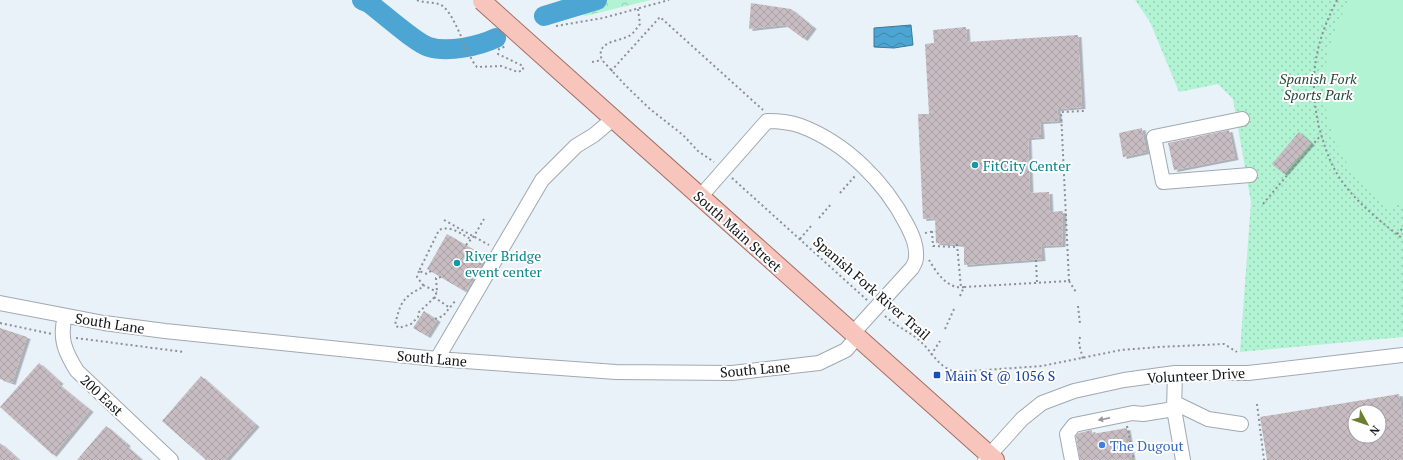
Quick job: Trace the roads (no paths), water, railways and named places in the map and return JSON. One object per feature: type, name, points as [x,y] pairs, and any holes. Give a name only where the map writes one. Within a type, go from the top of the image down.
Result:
[{"type":"main road","name":"South Main Street","points":[[482,0],[990,458]]},
{"type":"street","points":[[437,359],[542,180],[576,146],[594,134],[613,118]]},
{"type":"street","points":[[1242,119],[1154,137],[1163,182],[1250,176]]},
{"type":"street","name":"South Lane","points":[[0,303],[64,316],[165,331],[437,359],[616,372],[732,373],[819,363],[846,350],[855,335],[876,308],[912,268],[916,258],[915,242],[895,204],[882,186],[856,160],[831,142],[801,126],[768,121],[700,197]]},
{"type":"street","name":"200 East","points":[[64,316],[61,331],[64,344],[69,359],[77,371],[171,460]]},
{"type":"street","name":"Volunteer Drive","points":[[990,458],[1022,419],[1042,403],[1074,391],[1124,380],[1175,373],[1248,373],[1403,355]]},
{"type":"street","points":[[1175,373],[1175,406],[1183,460]]},
{"type":"street","points":[[1072,460],[1067,434],[1074,425],[1133,413],[1143,414],[1175,406],[1208,419],[1241,424]]},
{"type":"water","points":[[911,25],[913,45],[894,48],[874,47],[874,28]]},
{"type":"waterway","points":[[362,0],[369,3],[423,45],[429,47],[437,49],[463,48],[481,44],[496,38]]},
{"type":"waterway","points":[[544,16],[597,0]]},
{"type":"place","name":"FitCity Center","points":[[975,165]]},
{"type":"place","name":"River Bridge event center","points":[[457,263]]},
{"type":"place","name":"Main St @ 1056 S","points":[[937,375]]},
{"type":"place","name":"The Dugout","points":[[1102,445]]},
{"type":"park label","name":"Spanish Fork Sports Park","points":[[1318,86]]}]
